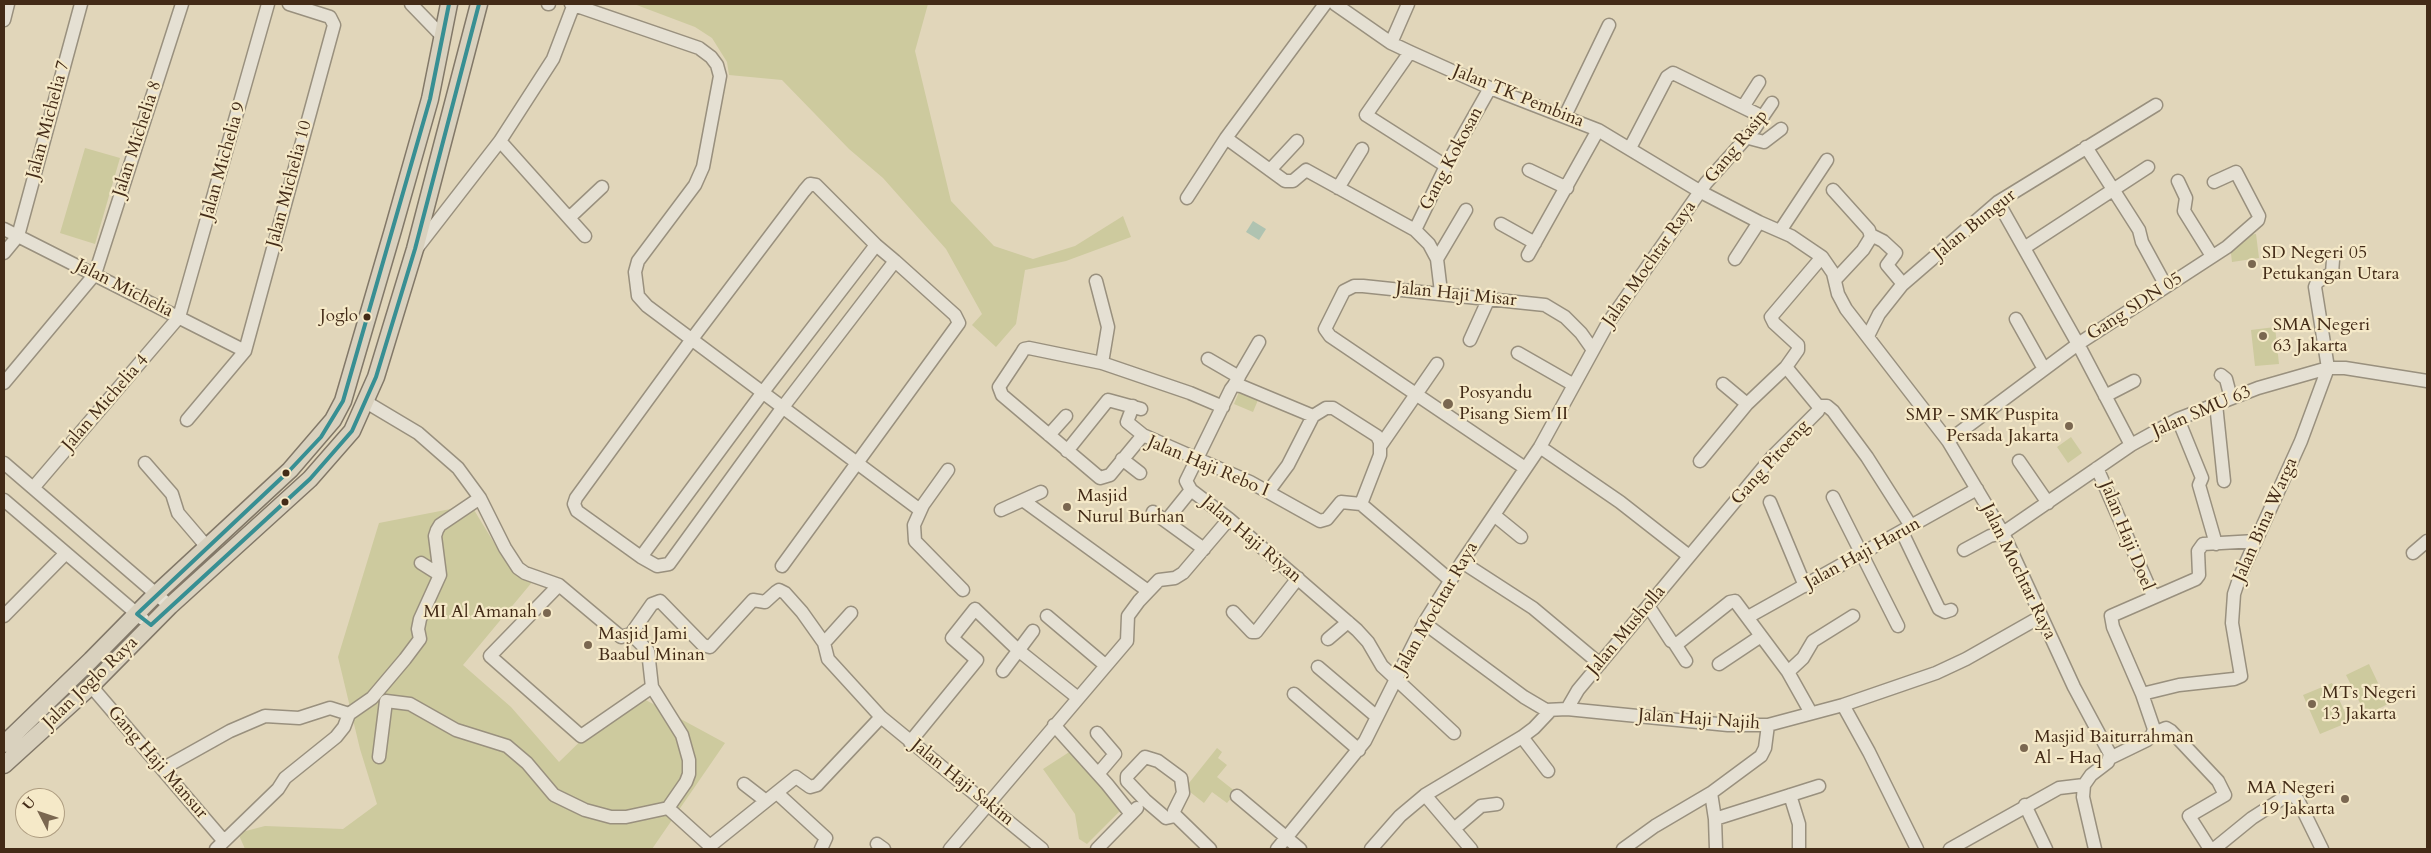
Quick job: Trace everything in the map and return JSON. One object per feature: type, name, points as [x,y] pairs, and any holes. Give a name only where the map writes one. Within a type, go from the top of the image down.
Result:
[{"type":"main road","name":"Jalan Joglo Raya","points":[[4,744],[156,594],[290,470],[321,436],[344,401],[430,99],[449,4]]},
{"type":"main road","name":"Jalan Joglo Raya","points":[[4,765],[91,686],[170,606],[310,479],[352,431],[376,377],[415,250],[480,4]]},
{"type":"main road","points":[[353,370],[376,377]]},
{"type":"street","points":[[4,20],[8,4]]},
{"type":"street","name":"Jalan Michelia 7","points":[[18,236],[81,4]]},
{"type":"street","name":"Jalan Michelia 8","points":[[95,274],[182,4]]},
{"type":"street","name":"Jalan Michelia 9","points":[[180,318],[268,4]]},
{"type":"street","name":"Jalan Michelia 10","points":[[245,351],[334,25],[330,17],[289,4]]},
{"type":"street","points":[[411,4],[443,37]]},
{"type":"street","points":[[415,250],[500,141],[553,59],[573,4],[688,43],[711,57],[717,65],[720,76],[703,167],[695,185],[638,261],[636,272],[638,296],[647,306],[920,510]]},
{"type":"street","points":[[1187,198],[1226,138],[1325,4]]},
{"type":"street","name":"Jalan TK Pembina","points":[[1335,4],[1391,43],[1490,88],[1598,130],[1701,192]]},
{"type":"street","points":[[1391,43],[1408,4]]},
{"type":"street","points":[[1565,116],[1609,25]]},
{"type":"street","points":[[1410,52],[1366,115],[1446,166]]},
{"type":"street","points":[[1630,148],[1670,74],[1675,73],[1763,117]]},
{"type":"street","points":[[1743,107],[1759,82]]},
{"type":"street","name":"Gang Kokosan","points":[[1415,230],[1446,166],[1490,88]]},
{"type":"street","name":"Gang Rasip","points":[[1701,192],[1723,162],[1763,117],[1772,102]]},
{"type":"street","name":"Jalan Bungur","points":[[1868,336],[1879,314],[1903,284],[1998,202],[2156,105]]},
{"type":"street","points":[[1746,137],[1764,142],[1781,129]]},
{"type":"street","points":[[1528,256],[1598,130]]},
{"type":"street","points":[[1226,138],[1289,182],[1306,170],[1415,230],[1429,244],[1438,259],[1441,292]]},
{"type":"street","points":[[500,141],[585,236]]},
{"type":"street","points":[[1270,170],[1297,141]]},
{"type":"street","points":[[2086,147],[2139,230],[2142,242],[2166,286]]},
{"type":"street","points":[[1338,188],[1362,149]]},
{"type":"street","points":[[1780,231],[1827,160]]},
{"type":"street","points":[[2024,248],[2148,167]]},
{"type":"street","points":[[1529,170],[1567,188]]},
{"type":"street","name":"Gang SDN 05","points":[[1948,441],[2078,344],[2227,247],[2259,218],[2236,172],[2214,182]]},
{"type":"street","points":[[2178,180],[2186,198],[2184,211],[2212,256]]},
{"type":"street","points":[[782,566],[959,323],[955,315],[895,260],[876,245],[816,185],[810,184],[692,339],[574,504],[577,511],[641,558],[657,566],[669,564],[783,407],[895,260]]},
{"type":"street","points":[[569,218],[602,187]]},
{"type":"street","points":[[1833,190],[1871,235],[1883,241],[1896,253],[1887,265],[1903,284]]},
{"type":"street","name":"Jalan Mochtar Raya","points":[[1277,849],[1359,750],[1424,623],[1450,580],[1540,447],[1608,323],[1701,192],[1780,231],[1822,257],[1829,265],[1837,278],[1840,301],[1948,441],[2003,533],[2040,617],[2110,758]]},
{"type":"street","points":[[1998,202],[2078,344],[2131,445]]},
{"type":"street","points":[[1438,259],[1466,210]]},
{"type":"street","points":[[1735,259],[1759,222]]},
{"type":"street","points":[[1501,224],[1535,243]]},
{"type":"street","name":"Jalan Michelia","points":[[4,229],[245,351]]},
{"type":"street","points":[[1837,278],[1863,250],[1871,235]]},
{"type":"street","points":[[4,253],[18,236]]},
{"type":"street","points":[[641,558],[763,392],[876,245]]},
{"type":"street","points":[[1700,461],[1747,404],[1786,367],[1798,347],[1774,323],[1771,317],[1822,257]]},
{"type":"street","points":[[2328,368],[2315,287],[2317,282],[2332,273],[2333,260]]},
{"type":"street","points":[[4,383],[95,274]]},
{"type":"street","points":[[1096,281],[1108,326],[1102,363]]},
{"type":"street","name":"Jalan Haji Misar","points":[[1417,394],[1338,342],[1325,329],[1344,291],[1348,288],[1363,286],[1441,292],[1545,305],[1565,317],[1581,333],[1593,350]]},
{"type":"street","points":[[1470,340],[1489,298]]},
{"type":"street","name":"Jalan Michelia 4","points":[[33,488],[180,318]]},
{"type":"street","points":[[2016,319],[2044,370]]},
{"type":"street","name":"Jalan Haji Riyan","points":[[1259,342],[1223,407],[1186,481],[1191,490],[1229,519],[1362,635],[1377,661],[1395,680],[1454,733]]},
{"type":"street","points":[[1143,435],[1127,422],[1137,408],[1108,400],[1067,451],[1002,395],[999,387],[1024,349],[1029,348],[1102,363],[1190,393],[1223,407]]},
{"type":"street","points":[[187,420],[245,351]]},
{"type":"street","points":[[1518,353],[1574,385]]},
{"type":"street","points":[[1208,359],[1238,383],[1313,416]]},
{"type":"street","points":[[1381,445],[1437,364]]},
{"type":"street","name":"Gang Pitoeng","points":[[1711,533],[1772,457],[1818,411],[1818,406],[1786,367]]},
{"type":"street","name":"Jalan SMU 63","points":[[1964,550],[1990,536],[2003,533],[2131,445],[2178,419],[2231,398],[2281,380],[2328,368],[2345,368],[2427,381]]},
{"type":"street","name":"Jalan Bina Warga","points":[[2142,694],[2179,685],[2234,679],[2241,676],[2232,623],[2232,609],[2240,576],[2301,442],[2328,368]]},
{"type":"street","points":[[2220,375],[2226,379],[2231,398]]},
{"type":"street","points":[[2105,396],[2134,381]]},
{"type":"street","points":[[1723,384],[1747,404]]},
{"type":"street","points":[[1417,394],[1526,468]]},
{"type":"street","points":[[366,402],[406,425],[431,443],[463,474],[480,498],[504,548],[518,568],[525,573],[559,585],[622,637],[631,634],[648,651],[652,687],[682,736],[689,760],[689,774],[686,782],[668,808],[626,817],[611,817],[585,810],[554,794],[527,762],[507,746],[456,730],[410,704],[372,698]]},
{"type":"street","points":[[2216,404],[2224,481]]},
{"type":"street","points":[[1818,406],[1827,406],[1834,411],[1867,457],[1907,529],[1938,609],[1945,612],[1951,610]]},
{"type":"street","points":[[1268,492],[1288,465],[1313,416],[1326,408],[1333,408],[1372,432],[1381,445],[1380,455],[1361,504],[1450,580]]},
{"type":"street","points":[[1049,435],[1066,416]]},
{"type":"street","points":[[2178,419],[2202,478],[2199,485],[2216,544]]},
{"type":"street","name":"Jalan Haji Rebo I","points":[[1067,451],[1103,478],[1110,476],[1143,435],[1268,492],[1323,522],[1341,502],[1361,504]]},
{"type":"street","points":[[1540,447],[1620,502],[1689,556]]},
{"type":"street","points":[[1122,459],[1140,473]]},
{"type":"street","points":[[2018,461],[2048,503]]},
{"type":"street","points":[[4,463],[170,606]]},
{"type":"street","points":[[145,463],[172,493],[178,513],[207,547]]},
{"type":"street","name":"Jalan Haji Doel","points":[[2097,468],[2153,596],[2114,614],[2110,618],[2142,694],[2154,733]]},
{"type":"street","points":[[948,470],[920,510],[914,525],[914,541],[963,590]]},
{"type":"street","name":"Jalan Haji Harun","points":[[1748,617],[1862,555],[1977,489]]},
{"type":"street","points":[[1166,521],[1191,490]]},
{"type":"street","points":[[1001,510],[1041,492]]},
{"type":"street","points":[[1833,497],[1898,626]]},
{"type":"street","points":[[220,845],[278,789],[285,778],[336,737],[344,727],[348,714],[372,698],[389,680],[420,639],[418,628],[420,619],[440,575],[435,536],[437,530],[440,525],[480,498]]},
{"type":"street","points":[[1024,501],[1148,591]]},
{"type":"street","points":[[1770,502],[1805,586]]},
{"type":"street","points":[[6,508],[66,553],[151,625]]},
{"type":"street","points":[[1153,512],[1204,549]]},
{"type":"street","points":[[1494,515],[1522,537]]},
{"type":"street","points":[[950,849],[1127,641],[1128,616],[1148,591],[1159,580],[1179,576],[1229,519]]},
{"type":"street","name":"Jalan Musholla","points":[[1567,709],[1578,690],[1649,607],[1689,556],[1711,533]]},
{"type":"street","points":[[2153,596],[2196,579],[2199,575],[2200,547],[2203,544],[2256,541]]},
{"type":"street","points":[[2413,553],[2427,541]]},
{"type":"street","points":[[4,616],[66,553]]},
{"type":"street","points":[[1462,562],[1545,617],[1600,664]]},
{"type":"street","points":[[421,563],[440,575]]},
{"type":"street","points":[[1233,612],[1250,630],[1256,632],[1298,578]]},
{"type":"street","points":[[559,585],[490,656],[581,736],[652,687]]},
{"type":"street","name":"Jalan Haji Sakim","points":[[631,634],[652,604],[660,601],[703,646],[710,647],[753,600],[765,602],[779,590],[802,612],[824,643],[828,659],[882,717],[1042,849]]},
{"type":"street","points":[[1675,644],[1680,643],[1731,601],[1735,601],[1788,672],[1811,713]]},
{"type":"street","points":[[1649,607],[1686,661]]},
{"type":"street","points":[[910,742],[977,660],[952,638],[975,609],[1018,650],[1078,698]]},
{"type":"street","points":[[824,643],[851,613]]},
{"type":"street","points":[[1047,616],[1105,665]]},
{"type":"street","points":[[1788,672],[1803,658],[1813,641],[1853,616]]},
{"type":"street","name":"Jalan Haji Najih","points":[[1424,623],[1524,697],[1546,710],[1567,709],[1728,725],[1768,725],[1843,704],[1936,673],[1966,659],[2040,617]]},
{"type":"street","points":[[1328,639],[1348,622]]},
{"type":"street","points":[[1003,671],[1033,631]]},
{"type":"street","points":[[1719,664],[1761,636]]},
{"type":"street","points":[[1318,667],[1377,717]]},
{"type":"street","name":"Gang Haji Mansur","points":[[91,686],[162,769],[220,845]]},
{"type":"street","points":[[1294,694],[1359,750]]},
{"type":"street","points":[[379,757],[386,701]]},
{"type":"street","points":[[1843,704],[1918,849]]},
{"type":"street","points":[[162,769],[230,731],[265,716],[299,718],[330,708],[348,714]]},
{"type":"street","points":[[1371,849],[1400,816],[1426,794],[1522,737],[1534,728],[1550,710]]},
{"type":"street","points":[[668,808],[710,846],[796,777],[810,787],[817,785],[882,717]]},
{"type":"street","points":[[1054,725],[1131,814]]},
{"type":"street","points":[[1623,849],[1655,826],[1711,793],[1761,756],[1765,748],[1768,725]]},
{"type":"street","points":[[2095,849],[2083,797],[2084,785],[2091,775],[2110,758],[2147,740],[2154,733],[2166,728],[2218,781],[2225,794],[2189,816],[2210,849]]},
{"type":"street","points":[[1097,733],[1115,754],[1098,774]]},
{"type":"street","points":[[1522,737],[1548,771]]},
{"type":"street","points":[[1175,816],[1166,818],[1145,800],[1126,778],[1142,759],[1151,757],[1181,778],[1183,793],[1174,811],[1175,816],[1210,849]]},
{"type":"street","points":[[744,784],[766,801]]},
{"type":"street","points":[[1957,848],[2025,805],[2059,788],[2084,785]]},
{"type":"street","points":[[1715,819],[1819,786]]},
{"type":"street","points":[[777,793],[826,838],[821,849]]},
{"type":"street","points":[[1711,793],[1715,819],[1716,849]]},
{"type":"street","points":[[2214,849],[2275,801],[2291,793],[2295,796],[2322,849]]},
{"type":"street","points":[[1426,794],[1471,849]]},
{"type":"street","points":[[1790,795],[1798,824],[1799,849]]},
{"type":"street","points":[[1237,796],[1287,836],[1300,849]]},
{"type":"street","points":[[1097,849],[1145,800]]},
{"type":"street","points":[[1454,829],[1481,806],[1497,804]]},
{"type":"street","points":[[2025,805],[2046,849]]},
{"type":"shaded area","points":[[634,4],[928,4],[915,51],[951,201],[994,246],[1033,259],[1075,246],[1123,216],[1131,237],[1066,261],[1025,270],[1016,324],[996,347],[972,325],[982,314],[946,249],[883,178],[849,149],[782,80],[729,75],[727,62],[712,38],[695,27]]},
{"type":"shaded area","points":[[85,148],[120,158],[95,244],[60,233]]},
{"type":"shaded area","points":[[1253,221],[1266,229],[1259,240],[1246,232]]},
{"type":"shaded area","points":[[2256,234],[2259,258],[2232,262],[2229,237]]},
{"type":"shaded area","points":[[2275,327],[2279,364],[2255,366],[2251,330]]},
{"type":"shaded area","points":[[1239,392],[1258,400],[1253,412],[1234,404]]},
{"type":"shaded area","points":[[2071,437],[2082,453],[2068,463],[2057,447]]},
{"type":"shaded area","points":[[471,505],[496,546],[538,575],[463,665],[511,707],[559,762],[631,692],[725,743],[652,849],[245,849],[238,833],[265,826],[343,829],[377,804],[360,749],[338,657],[379,523]]},
{"type":"shaded area","points":[[2369,664],[2388,704],[2366,715],[2346,675]]},
{"type":"shaded area","points":[[2332,683],[2349,722],[2320,734],[2303,695]]},
{"type":"shaded area","points":[[1077,747],[1123,808],[1087,844],[1079,839],[1075,814],[1043,769]]},
{"type":"shaded area","points":[[1217,748],[1222,752],[1218,758],[1227,765],[1217,777],[1236,792],[1227,803],[1212,792],[1204,803],[1185,788]]},
{"type":"transit line","points":[[449,4],[430,99],[343,401],[321,437],[290,470],[137,614],[151,625],[310,479],[352,431],[376,377],[415,249],[479,4]]},
{"type":"place","name":"SD Negeri 05 Petukangan Utara","points":[[2252,264]]},
{"type":"place","name":"Joglo","points":[[367,317]]},
{"type":"place","name":"SMA Negeri 63 Jakarta","points":[[2263,336]]},
{"type":"place","name":"Posyandu Pisang Siem II","points":[[1448,404]]},
{"type":"place","name":"SMP - SMK Puspita Persada Jakarta","points":[[2069,426]]},
{"type":"place","name":"Masjid Nurul Burhan","points":[[1067,507]]},
{"type":"place","name":"MI Al Amanah","points":[[547,613]]},
{"type":"place","name":"Masjid Jami Baabul Minan","points":[[588,645]]},
{"type":"place","name":"MTs Negeri 13 Jakarta","points":[[2312,704]]},
{"type":"place","name":"Masjid Baiturrahman Al - Haq","points":[[2024,748]]},
{"type":"place","name":"MA Negeri 19 Jakarta","points":[[2345,799]]}]
